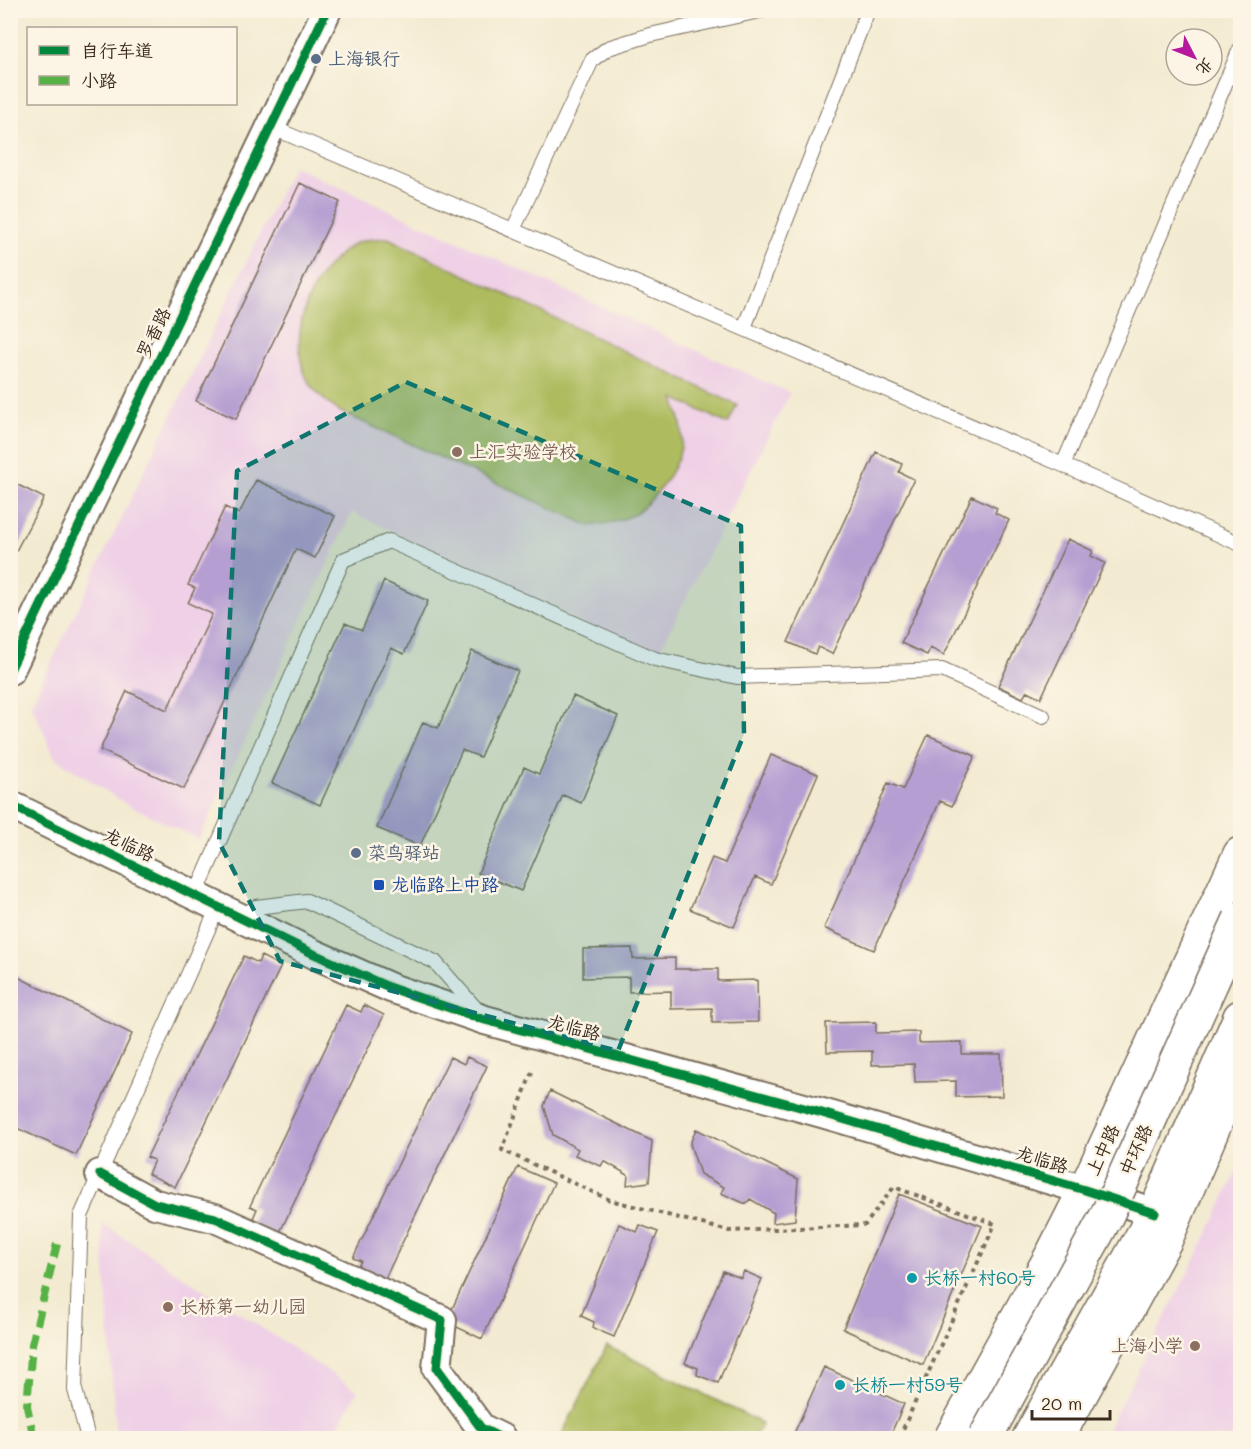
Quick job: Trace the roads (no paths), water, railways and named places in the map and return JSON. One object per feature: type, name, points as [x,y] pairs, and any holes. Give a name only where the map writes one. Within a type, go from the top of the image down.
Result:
[{"type":"main road","name":"上中路","points":[[951,1438],[1085,1190],[1240,854]]},
{"type":"main road","name":"中环路","points":[[985,1438],[1107,1215],[1240,919]]},
{"type":"main road","points":[[1029,1438],[1155,1213],[1240,1017]]},
{"type":"main road","points":[[1057,1438],[1166,1239],[1240,1065]]},
{"type":"street","name":"罗香路","points":[[10,670],[327,10]]},
{"type":"street","name":"龙临路","points":[[10,805],[314,954],[392,988],[485,1020],[822,1113],[1085,1190],[1155,1213]]},
{"type":"street","points":[[100,1174],[156,1204],[215,1218],[442,1320],[436,1368],[481,1428],[501,1438]]},
{"type":"lane","points":[[513,230],[592,60],[608,48],[650,34],[764,10]]},
{"type":"lane","points":[[744,328],[868,10]]},
{"type":"lane","points":[[1064,465],[1240,49]]},
{"type":"lane","points":[[271,127],[1064,465],[1240,544]]},
{"type":"lane","points":[[88,1438],[75,1390],[81,1216],[218,907],[343,560],[389,541],[655,659],[737,677],[942,670],[1043,716]]},
{"type":"lane","points":[[218,907],[256,907],[308,901],[435,962],[485,1020]]},
{"type":"place","name":"上海银行","points":[[316,59]]},
{"type":"place","name":"上汇实验学校","points":[[457,452]]},
{"type":"place","name":"菜鸟驿站","points":[[356,853]]},
{"type":"place","name":"龙临路上中路","points":[[379,885]]},
{"type":"place","name":"长桥一村60号","points":[[912,1278]]},
{"type":"place","name":"长桥第一幼儿园","points":[[168,1307]]},
{"type":"place","name":"上海小学","points":[[1195,1346]]},
{"type":"place","name":"长桥一村59号","points":[[840,1385]]}]
